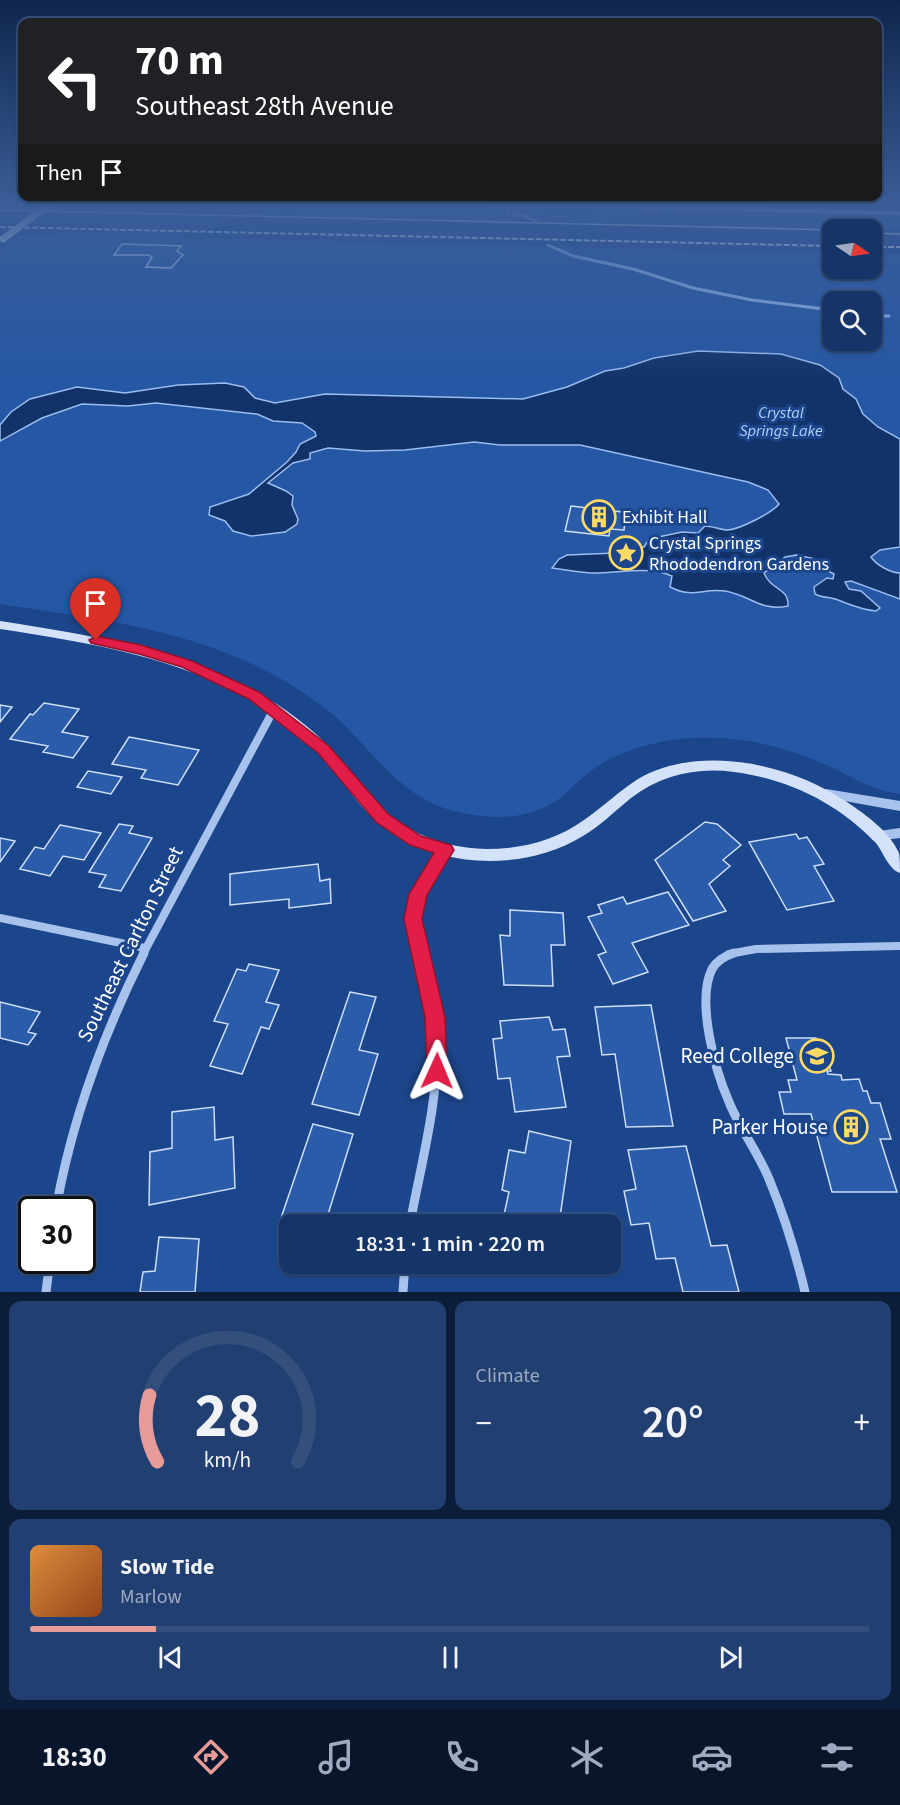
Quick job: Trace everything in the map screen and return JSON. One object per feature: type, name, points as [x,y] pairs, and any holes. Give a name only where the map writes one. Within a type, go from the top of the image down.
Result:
[{"type":"main road","points":[[0,625],[96,640],[165,656],[212,674],[254,695],[324,750],[382,818],[416,840],[445,850],[486,855],[525,852],[544,847],[579,832],[631,789],[646,781],[667,772],[712,766],[765,773],[826,794],[848,809],[877,836],[895,857],[900,867]]},
{"type":"street","name":"Southeast Carlton Street","points":[[59,1196],[75,1123],[92,1065],[145,948],[274,709]]},
{"type":"street","points":[[826,794],[900,806]]},
{"type":"street","points":[[877,836],[900,833]]},
{"type":"street","points":[[412,1214],[437,1071],[435,1017],[413,919],[418,894],[445,850]]},
{"type":"street","points":[[0,918],[145,948]]},
{"type":"street","points":[[805,1292],[770,1180],[722,1089],[705,1002],[706,985],[712,968],[723,957],[733,952],[756,949],[900,946]]},
{"type":"street","points":[[46,1292],[48,1274]]},
{"type":"street","points":[[403,1292],[404,1274]]},
{"type":"shaded area","points":[[0,264],[822,264],[822,279],[882,279],[882,264],[900,264],[900,794],[869,786],[822,763],[781,748],[738,740],[694,738],[652,744],[614,757],[578,781],[559,799],[534,811],[508,817],[467,814],[435,805],[418,796],[389,772],[335,716],[299,690],[265,670],[192,641],[155,631],[0,604]]},
{"type":"water","name":"Crystal Springs Lake","points":[[698,351],[781,354],[820,365],[839,378],[843,389],[856,399],[863,414],[878,427],[900,439],[900,547],[880,550],[871,557],[884,568],[900,573],[900,599],[851,581],[845,582],[849,589],[861,591],[880,608],[876,611],[866,610],[815,594],[814,587],[827,578],[833,579],[834,574],[824,569],[815,559],[796,555],[785,557],[764,573],[771,583],[786,595],[788,606],[779,607],[763,605],[725,591],[685,592],[670,587],[672,576],[652,571],[590,573],[552,568],[559,559],[567,555],[616,553],[644,547],[649,539],[682,532],[698,533],[705,526],[725,530],[733,529],[763,516],[779,504],[768,490],[748,482],[580,445],[500,445],[474,442],[405,450],[365,451],[328,448],[310,453],[310,459],[293,463],[268,483],[293,496],[292,505],[298,519],[297,524],[285,532],[251,536],[233,531],[225,521],[209,515],[210,507],[249,494],[287,462],[300,444],[316,436],[315,432],[302,423],[273,421],[257,414],[156,403],[128,406],[82,404],[42,418],[0,441],[0,425],[11,412],[30,399],[77,387],[125,393],[178,385],[225,383],[244,387],[255,398],[275,403],[325,394],[523,399],[567,387],[605,371],[624,368],[654,358]]},
{"type":"building","points":[[148,264],[174,264],[171,268],[146,267]]},
{"type":"building","name":"Exhibit Hall","points":[[571,506],[631,513],[630,522],[625,521],[624,530],[610,529],[609,536],[565,531]]},
{"type":"building","points":[[44,703],[79,709],[62,732],[88,737],[73,758],[43,752],[48,746],[10,739],[30,714],[33,715]]},
{"type":"building","points":[[0,705],[12,707],[0,722]]},
{"type":"building","points":[[129,737],[199,750],[178,785],[141,778],[146,770],[112,764]]},
{"type":"building","points":[[88,771],[122,777],[111,794],[77,787]]},
{"type":"building","points":[[705,822],[717,824],[741,845],[723,860],[730,866],[709,884],[726,911],[693,921],[655,860]]},
{"type":"building","points":[[119,824],[133,826],[129,833],[152,838],[121,891],[99,887],[106,875],[89,872]]},
{"type":"building","points":[[60,825],[101,833],[84,860],[63,856],[50,876],[20,869],[35,847],[44,849]]},
{"type":"building","points":[[796,834],[799,839],[807,837],[824,864],[814,866],[834,901],[787,910],[749,842]]},
{"type":"building","points":[[0,838],[15,841],[0,862]]},
{"type":"building","points":[[318,864],[320,881],[330,879],[331,903],[289,908],[289,899],[230,905],[230,874]]},
{"type":"building","points":[[668,892],[689,925],[632,943],[648,972],[613,984],[598,955],[606,952],[588,917],[602,913],[598,905],[623,897],[627,904]]},
{"type":"building","points":[[510,910],[563,913],[565,945],[551,945],[553,986],[504,985],[500,935],[510,936]]},
{"type":"building","points":[[249,964],[279,970],[266,1002],[279,1005],[269,1029],[261,1027],[242,1074],[210,1066],[228,1024],[214,1021],[237,969],[246,971]]},
{"type":"building","points":[[350,992],[376,997],[359,1050],[378,1054],[359,1115],[312,1104]]},
{"type":"building","points":[[0,1002],[40,1012],[28,1032],[36,1034],[28,1045],[0,1038]]},
{"type":"building","points":[[651,1005],[673,1126],[626,1127],[615,1054],[602,1055],[595,1007]]},
{"type":"building","points":[[549,1017],[553,1030],[565,1029],[570,1056],[557,1057],[566,1107],[515,1112],[510,1078],[498,1079],[493,1039],[502,1038],[500,1021]]},
{"type":"building","name":"Parker House","points":[[786,1038],[816,1038],[818,1043],[824,1043],[827,1054],[820,1055],[821,1058],[826,1058],[831,1071],[827,1071],[828,1074],[841,1075],[842,1080],[859,1079],[871,1103],[880,1103],[891,1139],[880,1139],[897,1192],[832,1192],[811,1114],[784,1114],[779,1092],[791,1092],[788,1080],[797,1080]]},
{"type":"building","points":[[214,1107],[215,1140],[233,1137],[235,1188],[149,1205],[150,1152],[172,1148],[172,1112]]},
{"type":"building","points":[[313,1124],[353,1134],[328,1214],[282,1214]]},
{"type":"building","points":[[529,1131],[571,1141],[560,1214],[504,1214],[509,1192],[502,1190],[509,1150],[525,1153]]},
{"type":"building","points":[[686,1146],[711,1246],[727,1245],[739,1292],[683,1292],[675,1258],[656,1259],[649,1223],[631,1225],[624,1191],[636,1189],[628,1150]]},
{"type":"building","points":[[159,1237],[199,1239],[195,1292],[140,1292],[143,1272],[155,1271]]},
{"type":"waterway","points":[[611,264],[693,288],[752,300],[822,309]]},
{"type":"waterway","points":[[882,316],[889,316]]},
{"type":"place","name":"Exhibit Hall","points":[[599,517]]},
{"type":"place","name":"Crystal Springs Rhododendron Gardens","points":[[626,553]]},
{"type":"place","name":"Reed College","points":[[817,1056]]},
{"type":"place","name":"Parker House","points":[[851,1127]]},
{"type":"route","points":[[96,640],[165,656],[212,674],[254,695],[324,750],[382,818],[416,840],[445,850],[438,865],[418,894],[413,919],[435,1017],[437,1071]]}]
